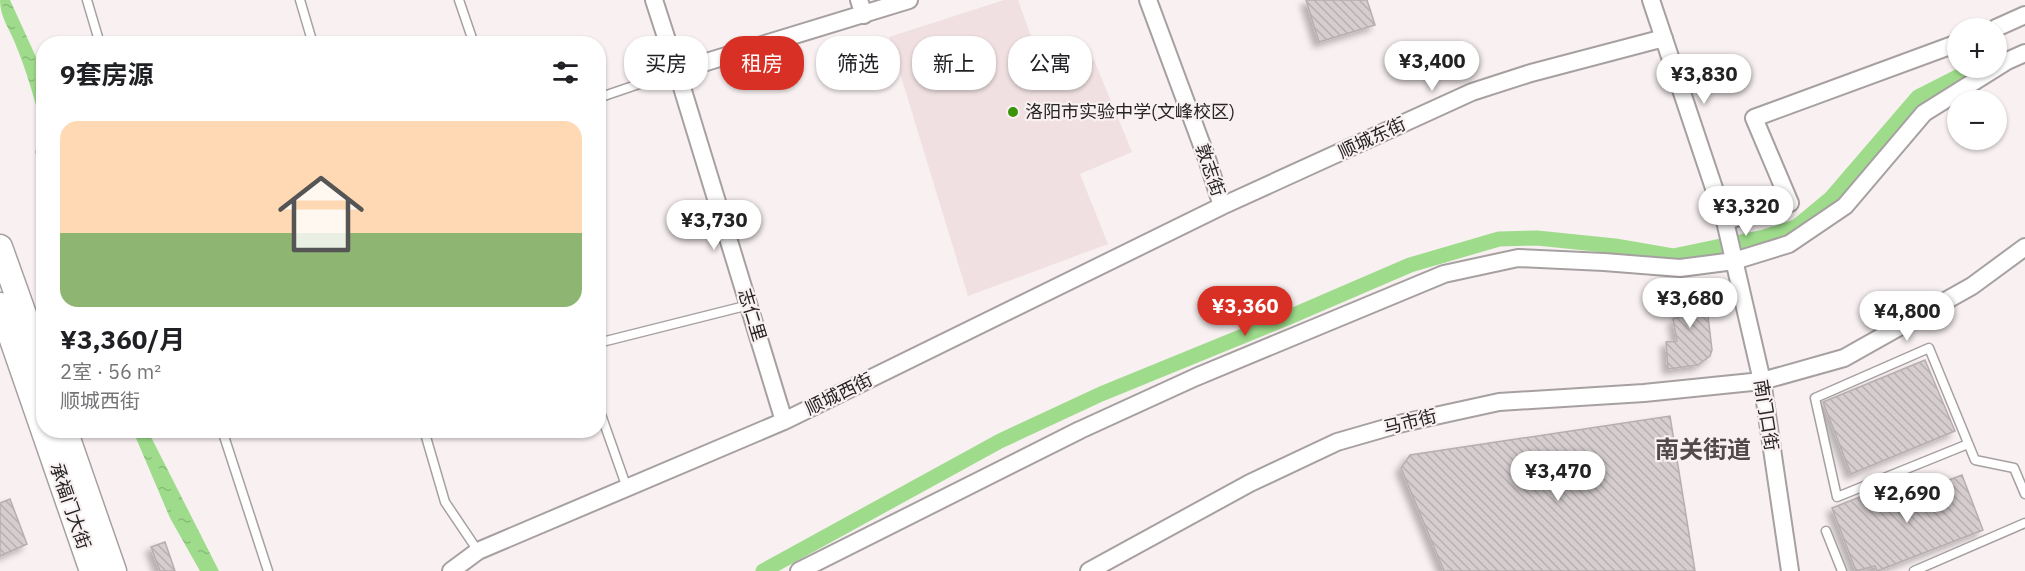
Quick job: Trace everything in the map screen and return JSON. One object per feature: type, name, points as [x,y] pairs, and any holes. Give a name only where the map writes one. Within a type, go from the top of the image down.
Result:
[{"type":"main road","points":[[0,246],[36,347]]},
{"type":"main road","name":"承福门大街","points":[[0,305],[36,409]]},
{"type":"main road","name":"承福门大街","points":[[46,438],[92,571]]},
{"type":"main road","name":"承福门大街","points":[[68,438],[114,571]]},
{"type":"street","name":"志仁里","points":[[654,0],[666,36]]},
{"type":"street","points":[[708,60],[861,7],[909,0]]},
{"type":"street","name":"敦志街","points":[[1148,0],[1222,206]]},
{"type":"street","name":"南门口街","points":[[1651,0],[1725,221],[1762,381],[1790,571]]},
{"type":"street","points":[[2007,23],[2025,15]]},
{"type":"street","name":"顺城东街","points":[[1222,206],[1472,92],[1531,73],[1664,38]]},
{"type":"street","points":[[1725,221],[1790,203],[1754,118],[1947,47]]},
{"type":"street","points":[[798,571],[1059,440],[1196,376],[1443,274],[1518,258],[1680,268],[1734,261],[1789,244],[1845,207],[1924,113],[2007,61],[2025,53]]},
{"type":"street","name":"志仁里","points":[[683,90],[784,421]]},
{"type":"street","name":"顺城西街","points":[[451,571],[478,551],[784,421],[1222,206]]},
{"type":"street","name":"马市街","points":[[1089,571],[1250,483],[1337,442],[1402,423],[1499,402],[1644,393],[1762,381],[1844,358],[1972,286],[2025,247]]},
{"type":"lane","points":[[87,0],[98,36]]},
{"type":"lane","points":[[300,0],[311,36]]},
{"type":"lane","points":[[459,0],[471,36]]},
{"type":"lane","points":[[606,95],[624,89]]},
{"type":"lane","points":[[606,341],[749,305]]},
{"type":"lane","points":[[1968,444],[1837,497],[1815,398],[1929,348],[1975,460],[2014,468],[2025,494]]},
{"type":"lane","points":[[606,429],[627,488]]},
{"type":"lane","points":[[225,438],[268,571]]},
{"type":"lane","points":[[426,438],[445,502],[478,551]]},
{"type":"lane","points":[[1914,571],[2025,523]]},
{"type":"lane","points":[[1826,531],[1842,571]]},
{"type":"shaded area","name":"洛阳市实验中学(文峰校区)","points":[[1004,0],[1018,0],[1031,36],[1008,36],[1008,90],[1092,90],[1092,60],[1094,60],[1132,152],[1080,174],[1108,244],[968,296],[900,73],[900,36],[892,36]]},
{"type":"water","points":[[0,0],[10,0],[36,57],[36,107],[27,76],[0,6]]},
{"type":"water","points":[[136,438],[152,438],[219,571],[200,571],[170,518]]},
{"type":"building","points":[[1306,0],[1367,0],[1375,25],[1319,42]]},
{"type":"building","points":[[1704,282],[1712,350],[1710,356],[1698,365],[1668,369],[1666,342],[1677,341],[1673,319],[1680,317],[1676,286]]},
{"type":"building","points":[[1925,360],[1955,431],[1851,474],[1823,402]]},
{"type":"building","points":[[1670,416],[1695,571],[1444,571],[1401,468],[1410,455]]},
{"type":"building","points":[[1962,475],[1983,530],[1877,571],[1875,566],[1856,571],[1832,508],[1870,493],[1876,508]]},
{"type":"building","points":[[10,499],[27,544],[0,556],[0,503]]},
{"type":"building","points":[[165,542],[175,571],[160,571],[151,547]]},
{"type":"waterway","points":[[763,571],[1000,441],[1101,394],[1410,265],[1499,239],[1537,238],[1615,246],[1673,256],[1764,237],[1796,227],[1831,198],[1918,97],[1955,78]]},
{"type":"place","name":"洛阳市实验中学(文峰校区)","points":[[1013,112]]},
{"type":"district","name":"南关街道","points":[[1703,450]]}]
